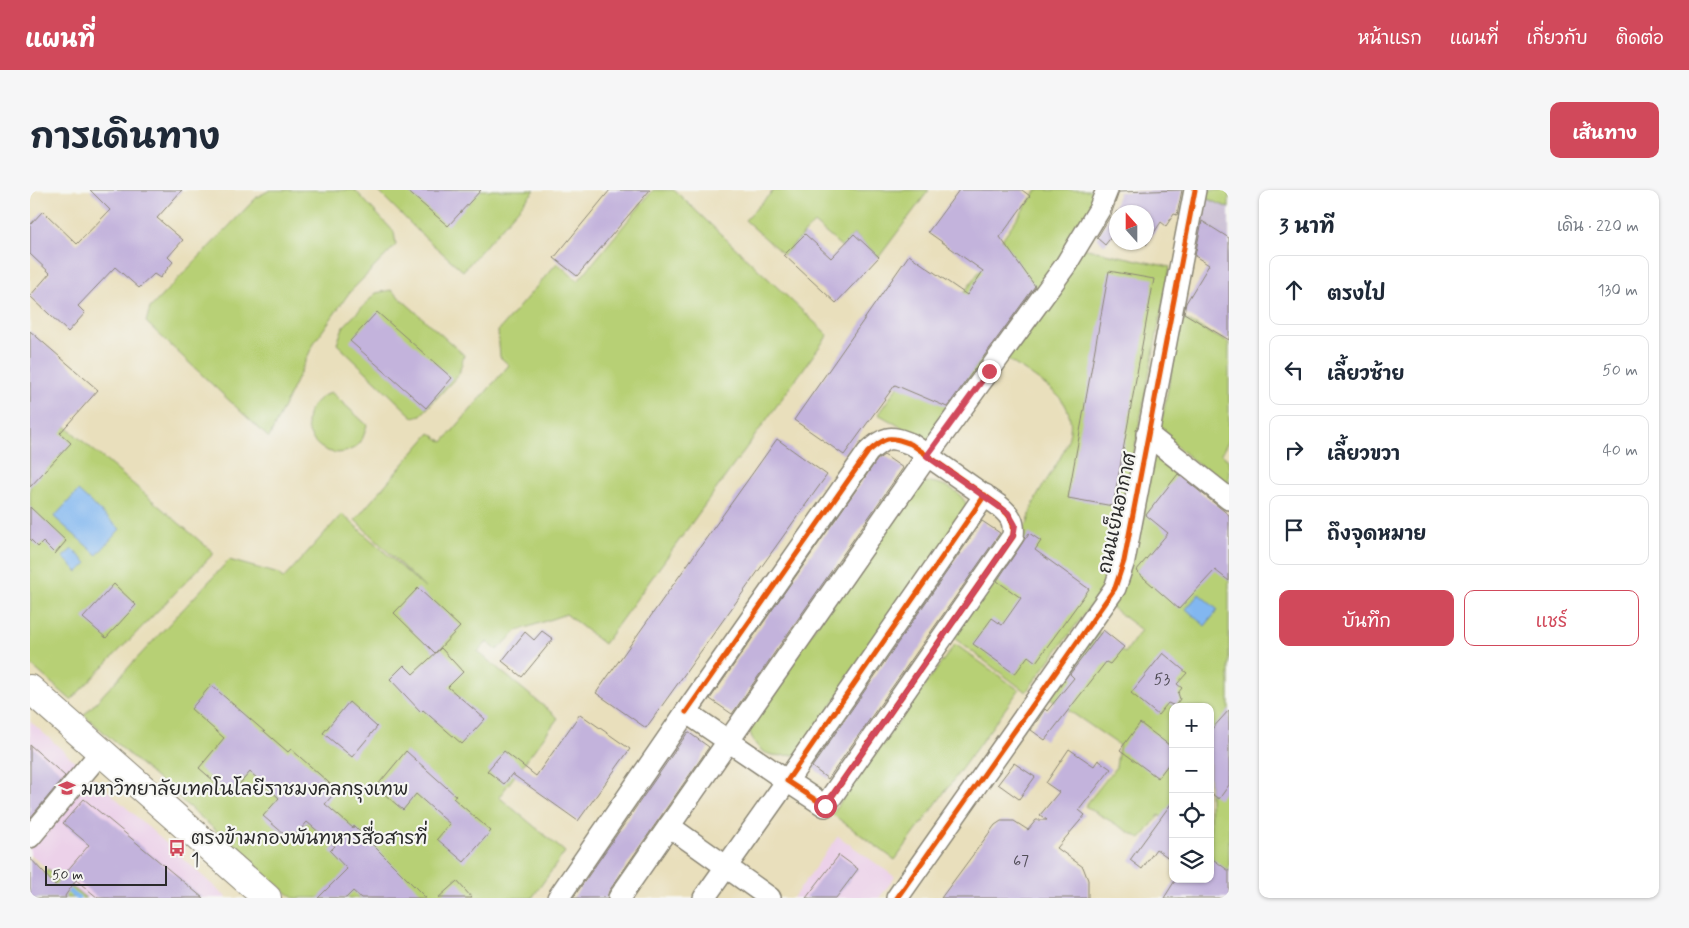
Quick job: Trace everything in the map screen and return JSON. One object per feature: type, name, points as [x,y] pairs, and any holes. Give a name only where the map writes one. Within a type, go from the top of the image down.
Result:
[{"type":"main road","points":[[30,689],[267,898]]},
{"type":"street","points":[[619,898],[927,456],[1065,266],[1099,210],[1107,190]]},
{"type":"street","name":"ถนนเย็นอากาศ","points":[[897,898],[1115,588],[1124,562],[1195,190]]},
{"type":"street","points":[[1147,434],[1229,499]]},
{"type":"street","points":[[558,898],[686,712],[868,452],[887,438],[896,438],[911,444],[1008,513],[1015,525],[1013,536],[825,806],[686,712]]},
{"type":"street","points":[[704,898],[984,495]]},
{"type":"street","points":[[30,837],[101,752]]},
{"type":"street","points":[[669,826],[770,898]]},
{"type":"shaded area","points":[[1199,195],[1229,208],[1229,281],[1190,255]]},
{"type":"shaded area","name":"มหาวิทยาลัยเทคโนโลยีราชมงคลกรุงเทพ","points":[[30,721],[227,898],[86,898],[30,855]]},
{"type":"shaded area","points":[[838,836],[895,877],[879,898],[793,898]]},
{"type":"green space","points":[[270,190],[355,190],[394,232],[396,245],[349,293],[314,343],[269,438],[146,322],[150,308],[257,197]]},
{"type":"green space","points":[[377,190],[535,190],[463,271],[423,236]]},
{"type":"green space","points":[[653,190],[674,190],[828,335],[604,644],[566,614],[517,631],[497,650],[487,642],[478,652],[558,718],[499,797],[565,852],[532,898],[293,898],[84,715],[229,560],[279,574],[283,579],[342,514],[425,588],[355,520],[430,433],[443,442],[509,365],[500,357],[498,331],[557,263],[578,281]]},
{"type":"green space","points":[[774,190],[929,190],[879,257],[854,234],[842,247],[814,223],[784,255],[745,220]]},
{"type":"green space","points":[[1037,190],[1104,190],[1103,200],[929,443],[878,414]]},
{"type":"green space","points":[[1200,190],[1229,190],[1229,208],[1199,195]]},
{"type":"green space","points":[[1082,248],[1170,267],[1109,581],[1026,692],[950,635],[1028,522],[1034,503],[1056,466],[1068,439],[1070,426],[1068,412],[1061,399],[1042,383],[1005,358]]},
{"type":"green space","points":[[391,290],[464,355],[459,374],[421,415],[413,417],[337,344],[343,327],[376,293]]},
{"type":"green space","points":[[1179,316],[1229,343],[1229,440],[1221,454],[1229,460],[1229,490],[1164,436],[1160,429],[1173,363]]},
{"type":"green space","points":[[331,392],[367,425],[360,443],[345,452],[332,452],[320,447],[312,438],[307,427],[308,414],[316,402]]},
{"type":"green space","points":[[30,396],[214,553],[71,700],[30,664]]},
{"type":"green space","points":[[1150,448],[1182,473],[1154,512],[1229,575],[1229,872],[1214,878],[1214,703],[1169,703],[1169,823],[1159,815],[1141,839],[1085,806],[1116,767],[1119,745],[1049,697],[1095,630],[1125,653],[1141,630],[1111,607]]},
{"type":"green space","points":[[930,482],[948,487],[958,493],[968,508],[798,754],[779,756],[764,752],[754,742],[748,724],[915,484]]},
{"type":"green space","points":[[955,644],[1019,690],[895,860],[832,814]]},
{"type":"green space","points":[[48,869],[86,898],[30,898],[30,890]]},
{"type":"water","points":[[78,491],[120,529],[97,555],[54,517]]},
{"type":"water","points":[[72,549],[87,563],[78,572],[63,557]]},
{"type":"water","points":[[1199,594],[1218,610],[1205,626],[1186,609]]},
{"type":"building","points":[[90,190],[182,190],[157,218],[183,240],[168,257],[173,262],[160,278],[154,274],[139,288],[115,267],[78,306],[85,313],[68,332],[30,296],[50,273],[30,254],[30,225],[43,211],[77,244],[110,210]]},
{"type":"building","points":[[406,190],[481,190],[448,226]]},
{"type":"building","points":[[610,190],[650,190],[577,276],[554,258]]},
{"type":"building","points":[[959,190],[1022,190],[1030,196],[1000,237],[1035,286],[947,407],[895,385],[844,455],[794,420],[909,255],[967,295],[983,271],[928,232]]},
{"type":"building","points":[[1182,190],[1177,215],[1174,214],[1166,226],[1161,222],[1154,233],[1154,205],[1114,205],[1119,192]]},
{"type":"building","points":[[1109,218],[1109,240],[1105,245],[1097,238]]},
{"type":"building","points":[[1202,221],[1229,238],[1229,340],[1184,313],[1186,303],[1209,265],[1195,256]]},
{"type":"building","points":[[805,234],[831,258],[854,234],[879,257],[836,303],[784,255]]},
{"type":"building","points":[[1109,271],[1154,279],[1113,506],[1068,498]]},
{"type":"building","points":[[377,312],[452,378],[426,408],[350,341]]},
{"type":"building","points":[[30,331],[98,390],[60,433],[71,443],[30,487]]},
{"type":"building","points":[[777,439],[827,475],[646,728],[596,693]]},
{"type":"building","points":[[884,455],[903,468],[732,714],[710,699],[877,460]]},
{"type":"building","points":[[1178,474],[1229,515],[1229,581],[1215,570],[1179,609],[1136,571],[1168,533],[1146,515]]},
{"type":"building","points":[[30,507],[66,541],[55,554],[43,542],[38,547],[30,539]]},
{"type":"building","points":[[982,521],[1000,533],[828,779],[812,767]]},
{"type":"building","points":[[1029,533],[1041,541],[1035,550],[1089,589],[1036,662],[1028,656],[1015,674],[973,644],[992,618],[1002,625],[1021,598],[997,581]]},
{"type":"building","points":[[114,584],[136,605],[106,638],[83,618]]},
{"type":"building","points":[[418,588],[460,627],[435,653],[394,613]]},
{"type":"building","points":[[1103,630],[1124,647],[1110,664],[1106,662],[1045,740],[1031,730],[1045,709],[1047,711],[1074,678],[1070,674]]},
{"type":"building","points":[[542,631],[553,639],[522,677],[502,661],[525,632],[534,640]]},
{"type":"building","points":[[441,648],[463,672],[448,687],[485,719],[462,744],[423,710],[421,712],[390,679],[404,665],[413,674]]},
{"type":"building","points":[[1163,653],[1187,673],[1177,684],[1182,688],[1178,693],[1180,699],[1177,703],[1168,703],[1158,715],[1131,693]]},
{"type":"building","points":[[211,685],[288,752],[291,749],[337,790],[325,804],[353,828],[354,826],[426,898],[361,898],[353,891],[346,898],[318,898],[347,869],[330,851],[335,846],[307,822],[291,840],[263,816],[279,798],[250,772],[230,795],[199,768],[224,738],[191,709]]},
{"type":"building","points":[[349,702],[377,727],[352,757],[323,733]]},
{"type":"building","points":[[1229,710],[1229,785],[1219,799],[1214,796],[1214,727]]},
{"type":"building","points":[[580,714],[630,749],[578,821],[512,774],[504,784],[487,771],[504,751],[536,776]]},
{"type":"building","points":[[1140,723],[1169,745],[1169,763],[1158,778],[1120,750]]},
{"type":"building","points":[[688,732],[709,747],[609,891],[607,898],[573,898]]},
{"type":"building","points":[[30,745],[65,776],[30,818]]},
{"type":"building","points":[[1069,749],[1094,766],[1098,760],[1111,769],[1079,810],[1085,815],[1057,848],[1083,867],[1088,880],[1088,898],[941,898],[995,825],[1001,821],[1014,821],[1028,830],[1036,820],[1047,820],[1040,815],[1059,792],[1046,783]]},
{"type":"building","points":[[406,751],[456,796],[453,798],[491,831],[464,862],[437,839],[450,824],[416,794],[403,810],[376,787]]},
{"type":"building","points":[[1014,763],[1035,777],[1019,799],[998,784]]},
{"type":"building","points":[[84,799],[203,898],[98,898],[76,880],[65,896],[66,898],[30,898],[30,858],[55,885],[89,845],[63,823]]},
{"type":"building","points":[[1169,806],[1169,858],[1156,849],[1142,869],[1130,860]]},
{"type":"building","points":[[839,855],[858,869],[836,898],[806,898]]},
{"type":"building","points":[[1214,860],[1229,871],[1229,898],[1164,898],[1173,883],[1214,883]]},
{"type":"building","points":[[457,881],[472,898],[438,898]]},
{"type":"waterway","points":[[66,889],[78,898]]},
{"type":"cycle path","points":[[897,898],[1115,588],[1124,561],[1195,190]]},
{"type":"cycle path","points":[[686,712],[868,452],[879,443],[888,439],[897,439],[911,444],[998,505],[1009,515],[1012,522],[1013,536],[825,806],[787,781],[985,495]]},
{"type":"place","name":"มหาวิทยาลัยเทคโนโลยีราชมงคลกรุงเทพ","points":[[67,788]]},
{"type":"place","name":"ตรงข้ามกองพันทหารสื่อสารที่ 1","points":[[177,848]]},
{"type":"route","points":[[825,806],[1013,536],[1015,525],[1008,513],[927,456],[989,371]]}]
